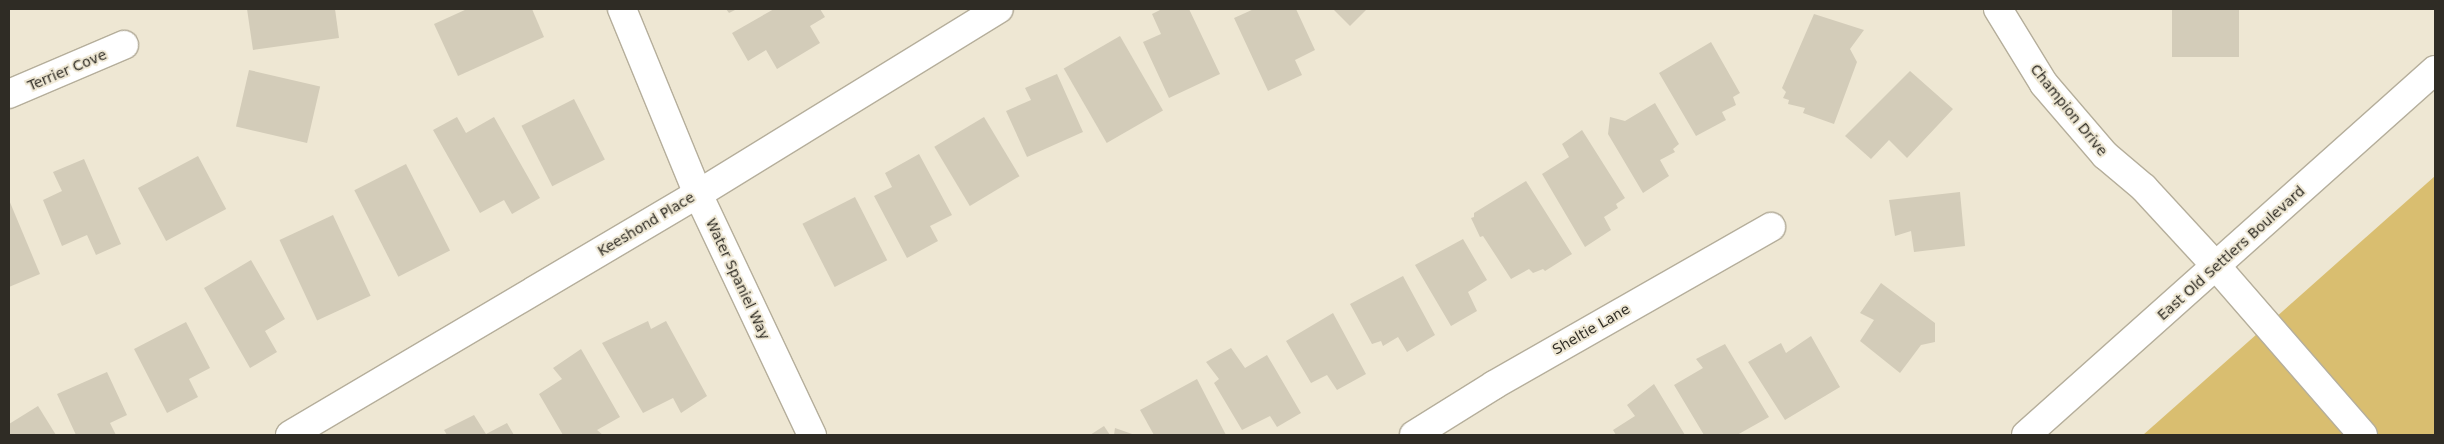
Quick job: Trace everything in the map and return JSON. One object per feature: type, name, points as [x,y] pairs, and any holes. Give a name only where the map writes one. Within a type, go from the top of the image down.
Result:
[{"type":"street","name":"Water Spaniel Way","points":[[622,9],[698,194],[812,435]]},
{"type":"street","name":"Keeshond Place","points":[[290,435],[698,194],[999,9]]},
{"type":"street","name":"Champion Drive","points":[[1998,9],[2010,31],[2050,91],[2105,156],[2144,188],[2216,266],[2363,435]]},
{"type":"street","name":"Terrier Cove","points":[[9,94],[124,45]]},
{"type":"street","name":"East Old Settlers Boulevard","points":[[2026,435],[2435,70]]},
{"type":"street","name":"Sheltie Lane","points":[[1414,435],[1494,385],[1771,227]]},
{"type":"shaded area","points":[[2435,176],[2435,435],[2143,435]]},
{"type":"building","points":[[247,9],[335,9],[339,38],[253,50]]},
{"type":"building","points":[[467,9],[532,9],[544,37],[458,76],[434,24]]},
{"type":"building","points":[[726,9],[737,9],[729,13]]},
{"type":"building","points":[[774,9],[820,9],[825,17],[810,26],[820,43],[777,69],[766,50],[748,61],[732,33]]},
{"type":"building","points":[[1162,9],[1189,9],[1220,74],[1169,98],[1143,42],[1161,34],[1152,14]]},
{"type":"building","points":[[1254,9],[1296,9],[1315,50],[1295,60],[1302,75],[1268,91],[1234,18]]},
{"type":"building","points":[[1333,9],[1367,9],[1350,26]]},
{"type":"building","points":[[2172,9],[2239,9],[2239,57],[2172,57]]},
{"type":"building","points":[[1814,14],[1864,30],[1850,49],[1857,62],[1834,124],[1803,113],[1805,108],[1788,104],[1789,100],[1783,98],[1786,92],[1782,88]]},
{"type":"building","points":[[1120,36],[1163,110],[1107,143],[1064,68]]},
{"type":"building","points":[[1711,42],[1740,93],[1733,97],[1736,105],[1722,112],[1726,120],[1696,136],[1659,73]]},
{"type":"building","points":[[249,70],[320,86],[307,143],[236,127]]},
{"type":"building","points":[[1910,71],[1953,109],[1907,158],[1889,140],[1871,159],[1845,136]]},
{"type":"building","points":[[1057,74],[1083,132],[1027,157],[1006,111],[1031,100],[1025,88]]},
{"type":"building","points":[[574,99],[605,160],[552,186],[521,126]]},
{"type":"building","points":[[1655,103],[1679,144],[1673,149],[1675,152],[1660,160],[1669,176],[1643,193],[1608,134],[1610,117],[1625,121]]},
{"type":"building","points":[[457,117],[466,133],[494,117],[540,198],[512,214],[504,200],[480,213],[433,130]]},
{"type":"building","points":[[984,117],[1020,176],[970,206],[934,147]]},
{"type":"building","points":[[1582,130],[1625,198],[1616,204],[1618,208],[1604,217],[1611,230],[1585,247],[1542,174],[1569,157],[1562,144]]},
{"type":"building","points":[[919,154],[952,215],[930,226],[938,241],[907,258],[874,196],[892,187],[885,173]]},
{"type":"building","points":[[198,156],[226,209],[166,241],[138,188]]},
{"type":"building","points":[[84,159],[121,244],[96,255],[87,235],[62,246],[43,200],[62,191],[53,172]]},
{"type":"building","points":[[406,164],[450,250],[398,277],[354,190]]},
{"type":"building","points":[[1526,181],[1572,254],[1545,271],[1543,269],[1533,273],[1529,269],[1511,279],[1483,236],[1480,237],[1471,218],[1474,217],[1474,213]]},
{"type":"building","points":[[1960,192],[1965,246],[1914,252],[1911,231],[1895,236],[1889,200]]},
{"type":"building","points":[[855,197],[887,260],[835,287],[802,224]]},
{"type":"building","points":[[9,200],[40,274],[9,287]]},
{"type":"building","points":[[333,215],[371,296],[317,321],[280,240]]},
{"type":"building","points":[[1463,239],[1487,280],[1468,292],[1477,311],[1451,326],[1415,265]]},
{"type":"building","points":[[251,260],[285,319],[265,331],[277,352],[250,368],[204,288]]},
{"type":"building","points":[[1403,276],[1435,335],[1407,352],[1398,337],[1383,346],[1381,341],[1372,344],[1350,304]]},
{"type":"building","points":[[1881,283],[1935,323],[1935,342],[1921,345],[1900,373],[1860,341],[1874,320],[1860,313]]},
{"type":"building","points":[[1333,313],[1366,374],[1337,390],[1327,375],[1311,383],[1286,341]]},
{"type":"building","points":[[648,321],[651,329],[666,321],[707,396],[681,413],[673,398],[643,413],[602,343]]},
{"type":"building","points":[[186,322],[210,368],[189,379],[198,397],[167,413],[134,349]]},
{"type":"building","points":[[1811,336],[1840,387],[1785,420],[1748,362],[1781,343],[1786,353]]},
{"type":"building","points":[[1725,344],[1769,417],[1737,435],[1704,435],[1674,385],[1703,368],[1696,359]]},
{"type":"building","points":[[1231,348],[1245,368],[1267,355],[1301,413],[1277,427],[1270,416],[1242,430],[1214,383],[1219,379],[1206,362]]},
{"type":"building","points":[[581,349],[620,417],[597,430],[603,435],[563,435],[539,394],[562,379],[553,368]]},
{"type":"building","points":[[107,372],[127,415],[110,423],[116,435],[76,435],[57,394]]},
{"type":"building","points":[[1197,379],[1226,435],[1154,435],[1140,410]]},
{"type":"building","points":[[1654,384],[1685,435],[1616,435],[1613,430],[1635,416],[1627,405]]},
{"type":"building","points":[[38,406],[56,435],[9,435],[9,424]]},
{"type":"building","points":[[474,415],[486,434],[507,423],[514,435],[447,435],[444,430]]},
{"type":"building","points":[[1104,426],[1110,435],[1090,435]]},
{"type":"building","points":[[1115,428],[1135,435],[1114,435]]}]
